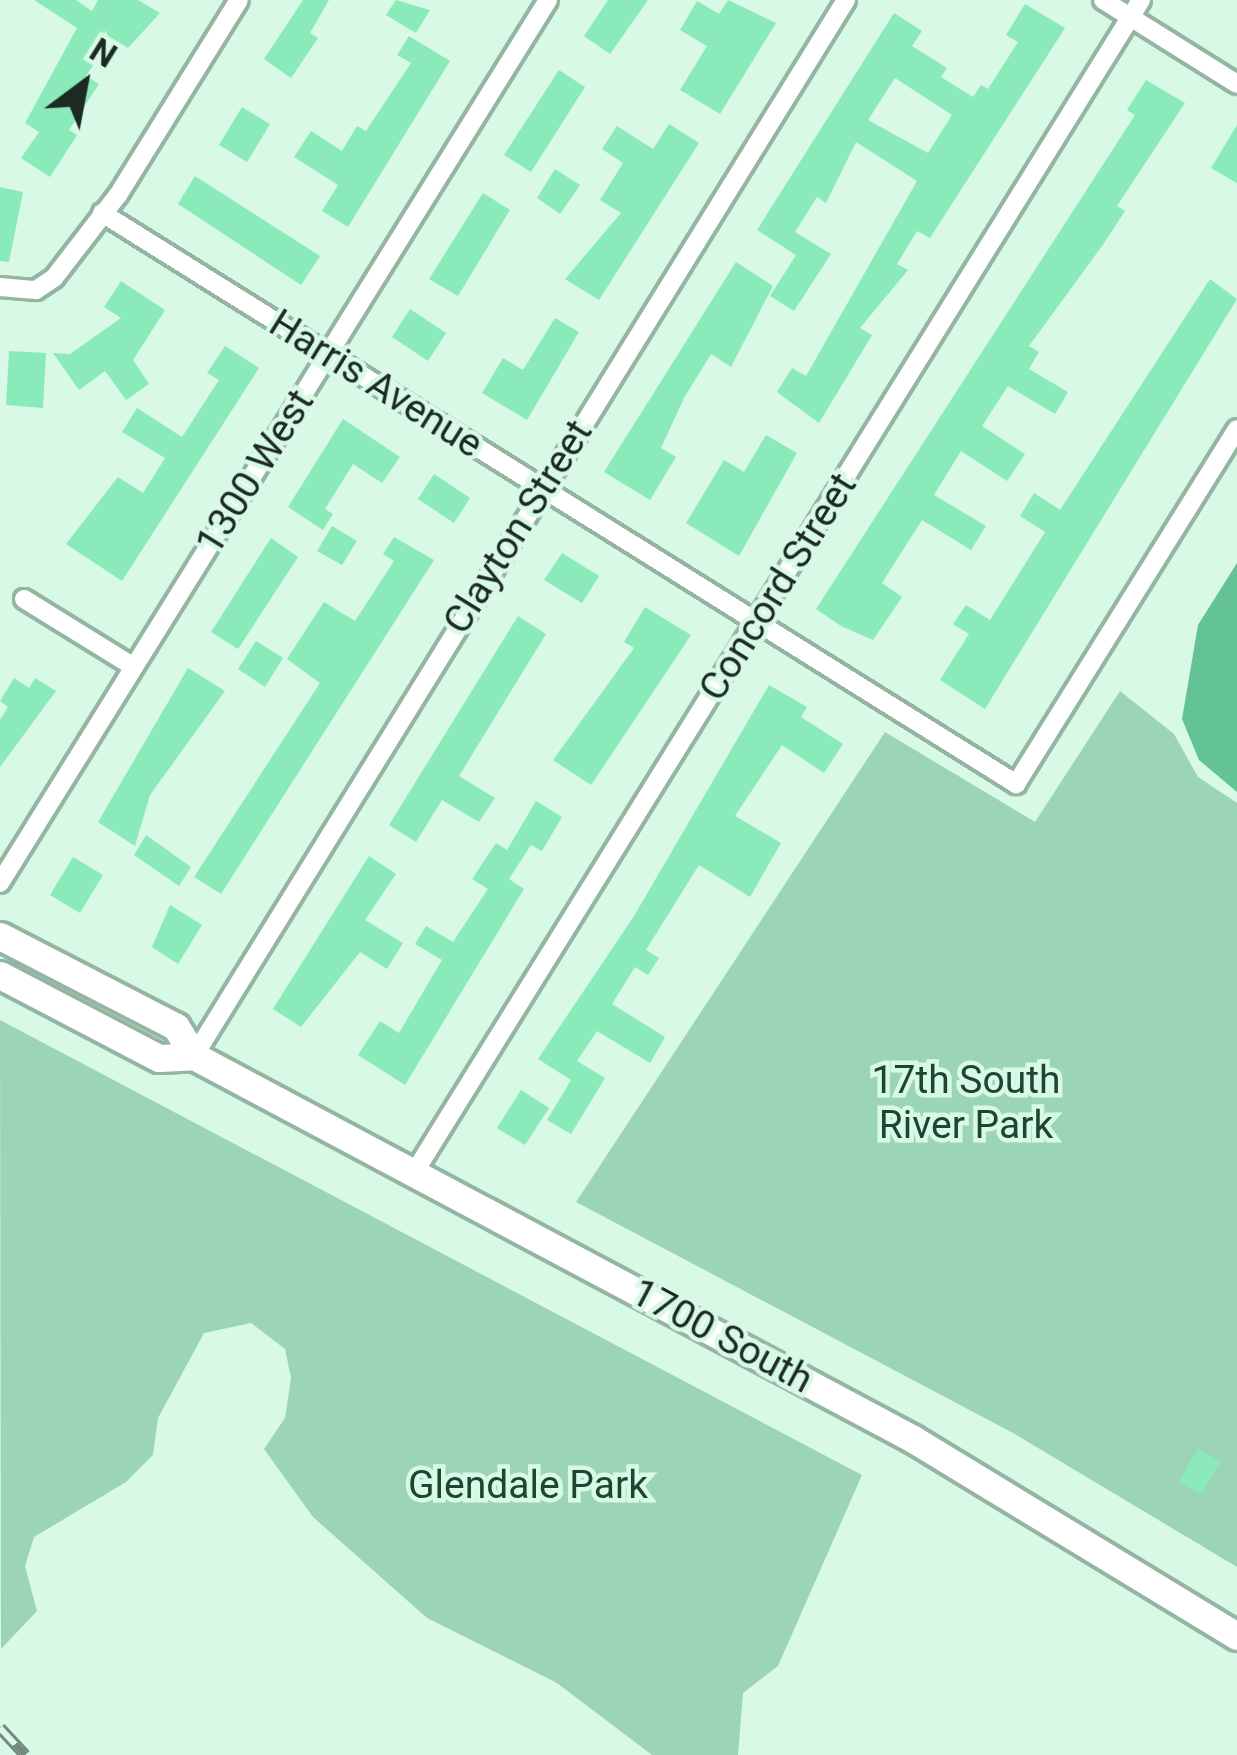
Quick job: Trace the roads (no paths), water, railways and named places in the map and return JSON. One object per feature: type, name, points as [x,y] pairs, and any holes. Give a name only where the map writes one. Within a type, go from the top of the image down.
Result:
[{"type":"street","points":[[0,287],[45,286],[101,213],[239,0]]},
{"type":"street","name":"1300 West","points":[[0,884],[548,0]]},
{"type":"street","name":"Clayton Street","points":[[194,1056],[846,0]]},
{"type":"street","points":[[1103,0],[1136,9],[1237,84]]},
{"type":"street","name":"Concord Street","points":[[414,1173],[1136,9]]},
{"type":"street","name":"Harris Avenue","points":[[101,213],[1016,784],[1237,429]]},
{"type":"street","points":[[24,599],[134,667]]},
{"type":"street","name":"1700 South","points":[[0,936],[176,1028],[194,1056],[914,1438],[1237,1636]]},
{"type":"street","name":"1700 South","points":[[0,974],[159,1058],[194,1056]]},
{"type":"railway","points":[[0,1728],[25,1755]]},
{"type":"park label","name":"17th South River Park","points":[[966,1104]]},
{"type":"park label","name":"Glendale Park","points":[[528,1485]]}]
